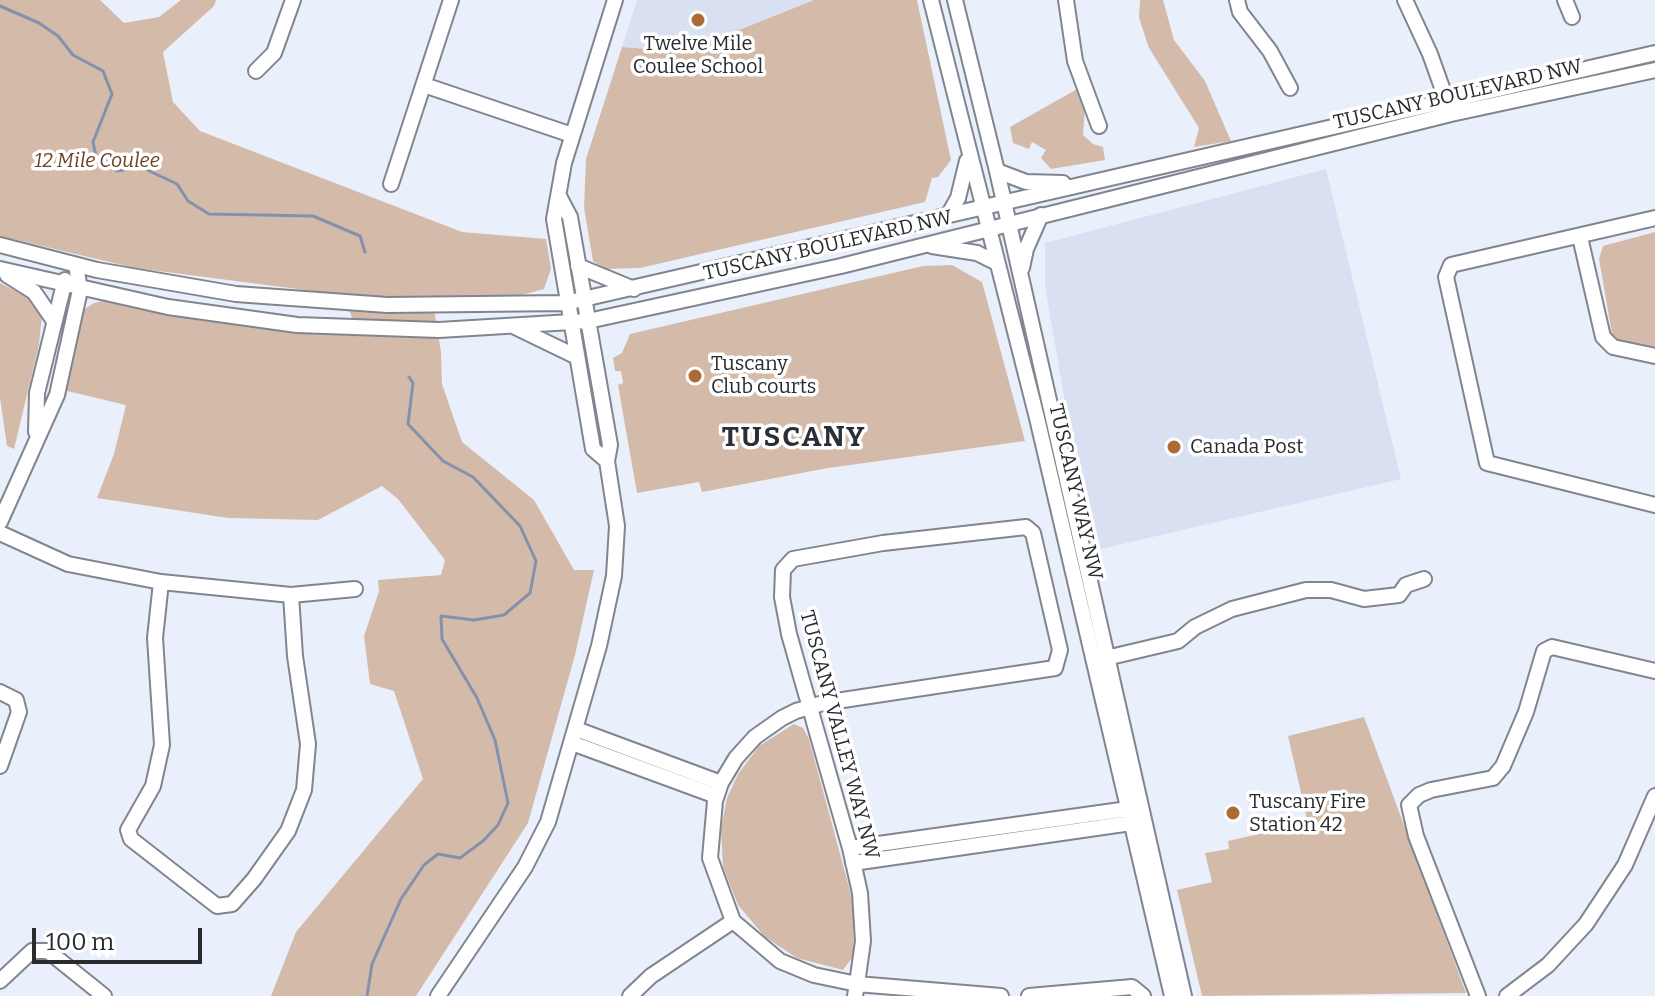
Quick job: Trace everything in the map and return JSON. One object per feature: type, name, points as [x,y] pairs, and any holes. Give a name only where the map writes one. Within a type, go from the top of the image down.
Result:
[{"type":"street","points":[[256,71],[274,53],[293,0]]},
{"type":"street","points":[[391,184],[451,0]]},
{"type":"street","points":[[607,461],[593,449],[554,219],[564,163],[615,0]]},
{"type":"street","name":"TUSCANY WAY NW","points":[[931,0],[1094,661],[1184,996]]},
{"type":"street","name":"TUSCANY WAY NW","points":[[955,0],[1109,657],[1134,816],[1172,996]]},
{"type":"street","points":[[1066,0],[1075,61],[1099,126]]},
{"type":"street","points":[[1237,0],[1240,12],[1270,51],[1290,88]]},
{"type":"street","points":[[1405,0],[1430,54],[1449,108]]},
{"type":"street","points":[[1565,0],[1572,17]]},
{"type":"street","name":"TUSCANY BOULEVARD NW","points":[[0,270],[168,307],[297,325],[424,330],[588,321],[1217,175],[1655,53]]},
{"type":"street","name":"TUSCANY BOULEVARD NW","points":[[0,245],[76,265],[236,294],[387,305],[566,303],[950,212],[1449,108],[1655,70]]},
{"type":"street","points":[[424,85],[572,135]]},
{"type":"street","points":[[950,212],[958,198],[969,153]]},
{"type":"street","points":[[997,171],[1026,182],[1096,183]]},
{"type":"street","points":[[438,996],[538,844],[574,736],[614,576],[617,526],[607,461],[610,445],[570,217],[560,198]]},
{"type":"street","points":[[1021,276],[1026,249],[1041,215]]},
{"type":"street","points":[[1655,218],[1451,265],[1446,277],[1487,463],[1655,505]]},
{"type":"street","points":[[1580,237],[1603,337],[1613,347],[1655,356]]},
{"type":"street","points":[[924,245],[977,253],[997,263]]},
{"type":"street","points":[[36,440],[37,393],[62,285],[76,265]]},
{"type":"street","points":[[0,522],[57,395],[80,290],[76,265]]},
{"type":"street","points":[[578,266],[603,280],[635,289]]},
{"type":"street","points":[[0,270],[34,292],[54,321]]},
{"type":"street","points":[[515,327],[575,356]]},
{"type":"street","name":"TUSCANY VALLEY WAY NW","points":[[810,707],[884,693],[1052,670],[1058,665],[1060,650],[1033,533],[1026,527],[883,543],[793,559],[783,570],[782,597],[810,707],[851,856],[864,919],[856,990]]},
{"type":"street","points":[[0,533],[68,564],[161,582],[291,595],[355,589]]},
{"type":"street","points":[[1094,661],[1178,641],[1195,627],[1232,609],[1306,590],[1331,590],[1364,599],[1399,595],[1406,585],[1424,579]]},
{"type":"street","points":[[161,582],[155,638],[162,745],[153,786],[128,830],[131,839],[217,906],[232,904],[263,868],[288,831],[304,790],[308,744],[295,656],[291,595]]},
{"type":"street","points":[[1478,996],[1416,836],[1409,805],[1419,795],[1431,790],[1493,778],[1503,766],[1526,712],[1544,651],[1552,647],[1655,671]]},
{"type":"street","points":[[0,692],[16,700],[19,712],[0,766]]},
{"type":"street","points":[[810,707],[782,718],[755,737],[736,758],[718,790],[710,858],[733,921],[780,961],[856,990],[1001,996]]},
{"type":"street","points":[[574,736],[718,790]]},
{"type":"street","points":[[1507,996],[1548,965],[1586,924],[1625,865],[1655,796]]},
{"type":"street","points":[[851,856],[1134,816]]},
{"type":"street","points":[[630,996],[651,976],[733,921]]},
{"type":"street","points":[[0,981],[32,951],[48,951],[104,996]]},
{"type":"street","points":[[1029,996],[1132,987],[1143,996]]},
{"type":"shaded area","name":"Twelve Mile Coulee School","points":[[637,0],[814,0],[683,52],[622,47]]},
{"type":"shaded area","points":[[1326,169],[1401,479],[1101,549],[1064,397],[1045,286],[1045,243]]},
{"type":"green space","name":"12 Mile Coulee","points":[[0,0],[100,0],[124,23],[159,17],[181,0],[216,0],[214,6],[163,52],[173,102],[200,131],[462,232],[546,239],[551,269],[544,289],[522,295],[432,297],[441,352],[442,384],[462,442],[534,500],[574,570],[594,570],[575,655],[528,823],[416,996],[271,996],[296,932],[423,779],[394,691],[370,684],[364,636],[379,591],[378,580],[441,575],[445,560],[398,499],[382,486],[318,520],[228,518],[97,498],[114,454],[126,405],[63,390],[78,320],[83,310],[94,303],[102,301],[271,328],[358,335],[344,295],[135,268],[0,236]]},
{"type":"green space","points":[[814,0],[917,0],[951,160],[938,177],[932,178],[925,202],[640,268],[605,269],[593,261],[584,208],[586,159],[622,47],[684,52]]},
{"type":"green space","points":[[1140,0],[1163,0],[1174,40],[1205,81],[1231,141],[1194,147],[1199,128],[1149,48],[1139,18]]},
{"type":"green space","points":[[1079,88],[1085,108],[1083,135],[1093,144],[1103,147],[1105,160],[1051,169],[1041,158],[1046,150],[1032,142],[1029,149],[1013,143],[1010,127]]},
{"type":"green space","points":[[1655,232],[1655,348],[1619,341],[1612,334],[1599,259],[1603,246]]},
{"type":"green space","points":[[952,265],[982,282],[1025,441],[828,468],[702,492],[699,482],[637,493],[618,385],[623,383],[621,371],[615,371],[613,358],[622,353],[630,334],[923,266]]},
{"type":"green space","points":[[0,283],[30,298],[42,314],[39,345],[14,449],[7,446],[0,398]]},
{"type":"green space","points":[[1364,717],[1466,993],[1202,996],[1177,890],[1212,882],[1205,853],[1229,849],[1228,841],[1308,823],[1288,736]]},
{"type":"green space","points":[[794,724],[803,728],[809,739],[853,902],[854,955],[843,970],[797,958],[765,937],[738,905],[723,867],[721,829],[727,798],[738,774],[759,746]]},
{"type":"waterway","points":[[0,6],[39,23],[58,36],[73,55],[103,71],[112,94],[93,142],[96,157],[117,171],[141,167],[177,184],[188,201],[209,214],[313,216],[360,236],[365,252]]},
{"type":"waterway","points":[[367,996],[372,964],[401,899],[424,865],[438,854],[460,858],[498,825],[508,803],[495,740],[477,698],[442,639],[441,616],[474,620],[504,615],[530,593],[536,561],[520,526],[473,477],[443,461],[408,424],[413,383],[409,377]]},
{"type":"place","name":"Twelve Mile Coulee School","points":[[698,20]]},
{"type":"place","name":"Tuscany Club courts","points":[[695,376]]},
{"type":"place","name":"Canada Post","points":[[1174,447]]},
{"type":"place","name":"Tuscany Fire Station 42","points":[[1233,813]]},
{"type":"district","name":"TUSCANY","points":[[794,438]]}]
